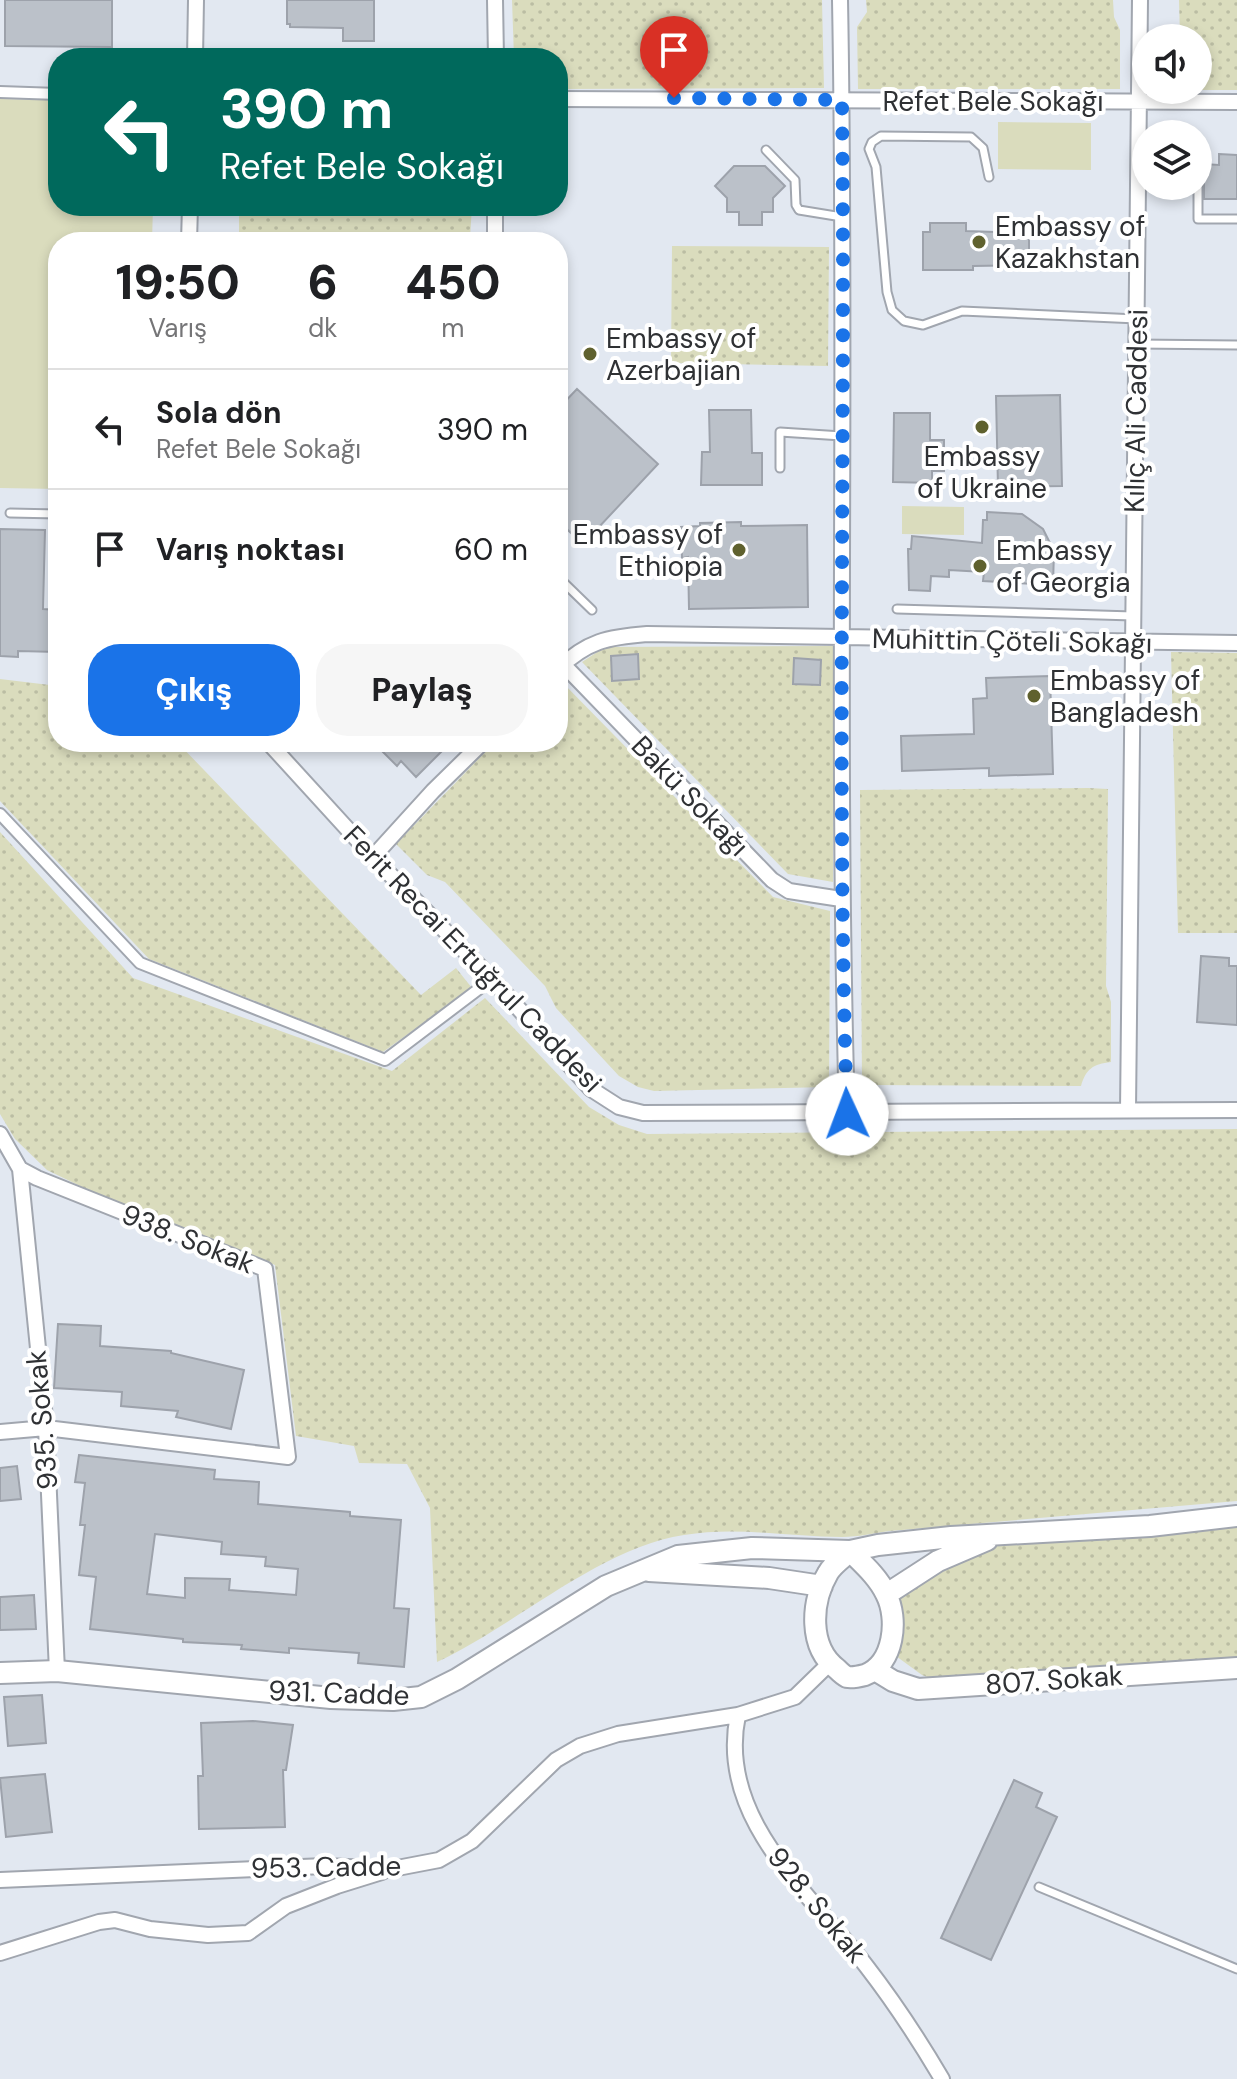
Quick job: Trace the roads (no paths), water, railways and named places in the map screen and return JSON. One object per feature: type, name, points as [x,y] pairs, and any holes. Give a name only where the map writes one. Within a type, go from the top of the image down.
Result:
[{"type":"main road","name":"931. Cadde","points":[[0,1673],[57,1671],[331,1698],[393,1700],[421,1697],[457,1679],[606,1586],[678,1556],[752,1548],[850,1551],[878,1545],[1150,1526],[1237,1516]]},
{"type":"main road","points":[[887,1594],[938,1561],[1002,1534]]},
{"type":"main road","points":[[850,1551],[887,1594],[892,1613],[889,1651],[881,1666],[860,1676],[847,1677],[830,1663],[817,1642],[814,1623],[829,1570],[850,1551]]},
{"type":"main road","name":"931. Cadde","points":[[645,1571],[769,1578],[822,1586]]},
{"type":"main road","name":"807. Sokak","points":[[875,1670],[893,1681],[918,1689],[1237,1668]]},
{"type":"street","points":[[195,48],[196,0]]},
{"type":"street","points":[[495,0],[496,48]]},
{"type":"street","points":[[840,0],[844,436],[841,899],[847,1114]]},
{"type":"street","name":"Kılıç Ali Caddesi","points":[[1140,0],[1140,24]]},
{"type":"street","points":[[0,92],[48,94]]},
{"type":"street","name":"Refet Bele Sokağı","points":[[568,99],[1132,102]]},
{"type":"street","name":"Refet Bele Sokağı","points":[[1212,102],[1237,102]]},
{"type":"street","name":"Kılıç Ali Caddesi","points":[[1128,1110],[1136,344],[1141,200]]},
{"type":"street","name":"Muhittin Çöteli Sokağı","points":[[568,658],[581,649],[617,637],[647,634],[1237,643]]},
{"type":"street","name":"Bakü Sokağı","points":[[568,672],[772,880],[789,891],[841,899]]},
{"type":"street","name":"Ferit Recai Ertuğrul Caddesi","points":[[277,752],[373,857],[492,979],[591,1089],[619,1107],[643,1113],[847,1114],[1237,1110]]},
{"type":"street","points":[[373,857],[473,752]]},
{"type":"street","points":[[0,814],[140,963],[385,1060],[492,979]]},
{"type":"street","points":[[0,1134],[20,1169]]},
{"type":"street","name":"935. Sokak","points":[[20,1169],[46,1428],[57,1671]]},
{"type":"street","name":"938. Sokak","points":[[20,1169],[265,1269],[288,1457],[46,1428]]},
{"type":"street","points":[[0,1432],[46,1428]]},
{"type":"street","name":"953. Cadde","points":[[0,1880],[309,1866],[392,1869],[439,1860],[472,1841],[556,1760],[580,1746],[618,1734],[738,1715],[795,1697],[830,1663]]},
{"type":"street","name":"928. Sokak","points":[[738,1715],[733,1759],[749,1810],[768,1846],[869,1969],[942,2079]]},
{"type":"street","points":[[0,1953],[99,1922],[115,1920],[150,1929],[208,1935],[248,1933],[286,1906],[392,1869]]},
{"type":"lane","points":[[989,177],[983,148],[971,137],[881,136],[872,142],[869,149],[876,167],[887,292],[895,314],[904,321],[923,325],[962,311],[1137,319]]},
{"type":"lane","points":[[766,150],[795,180],[799,210],[843,217]]},
{"type":"lane","points":[[1198,200],[1198,219],[1237,219]]},
{"type":"lane","points":[[1136,344],[1237,345]]},
{"type":"lane","points":[[780,468],[780,432],[844,436]]},
{"type":"lane","points":[[10,513],[48,514]]},
{"type":"lane","points":[[568,587],[592,610]]},
{"type":"lane","points":[[897,609],[1133,616]]},
{"type":"lane","points":[[1039,1887],[1237,1969]]},
{"type":"place","name":"Embassy of Kazakhstan","points":[[979,242]]},
{"type":"place","name":"Embassy of Azerbajian","points":[[590,354]]},
{"type":"place","name":"Embassy of Ukraine","points":[[982,427]]},
{"type":"place","name":"Embassy of Ethiopia","points":[[739,550]]},
{"type":"place","name":"Embassy of Georgia","points":[[980,566]]},
{"type":"place","name":"Embassy of Bangladesh","points":[[1034,696]]}]
